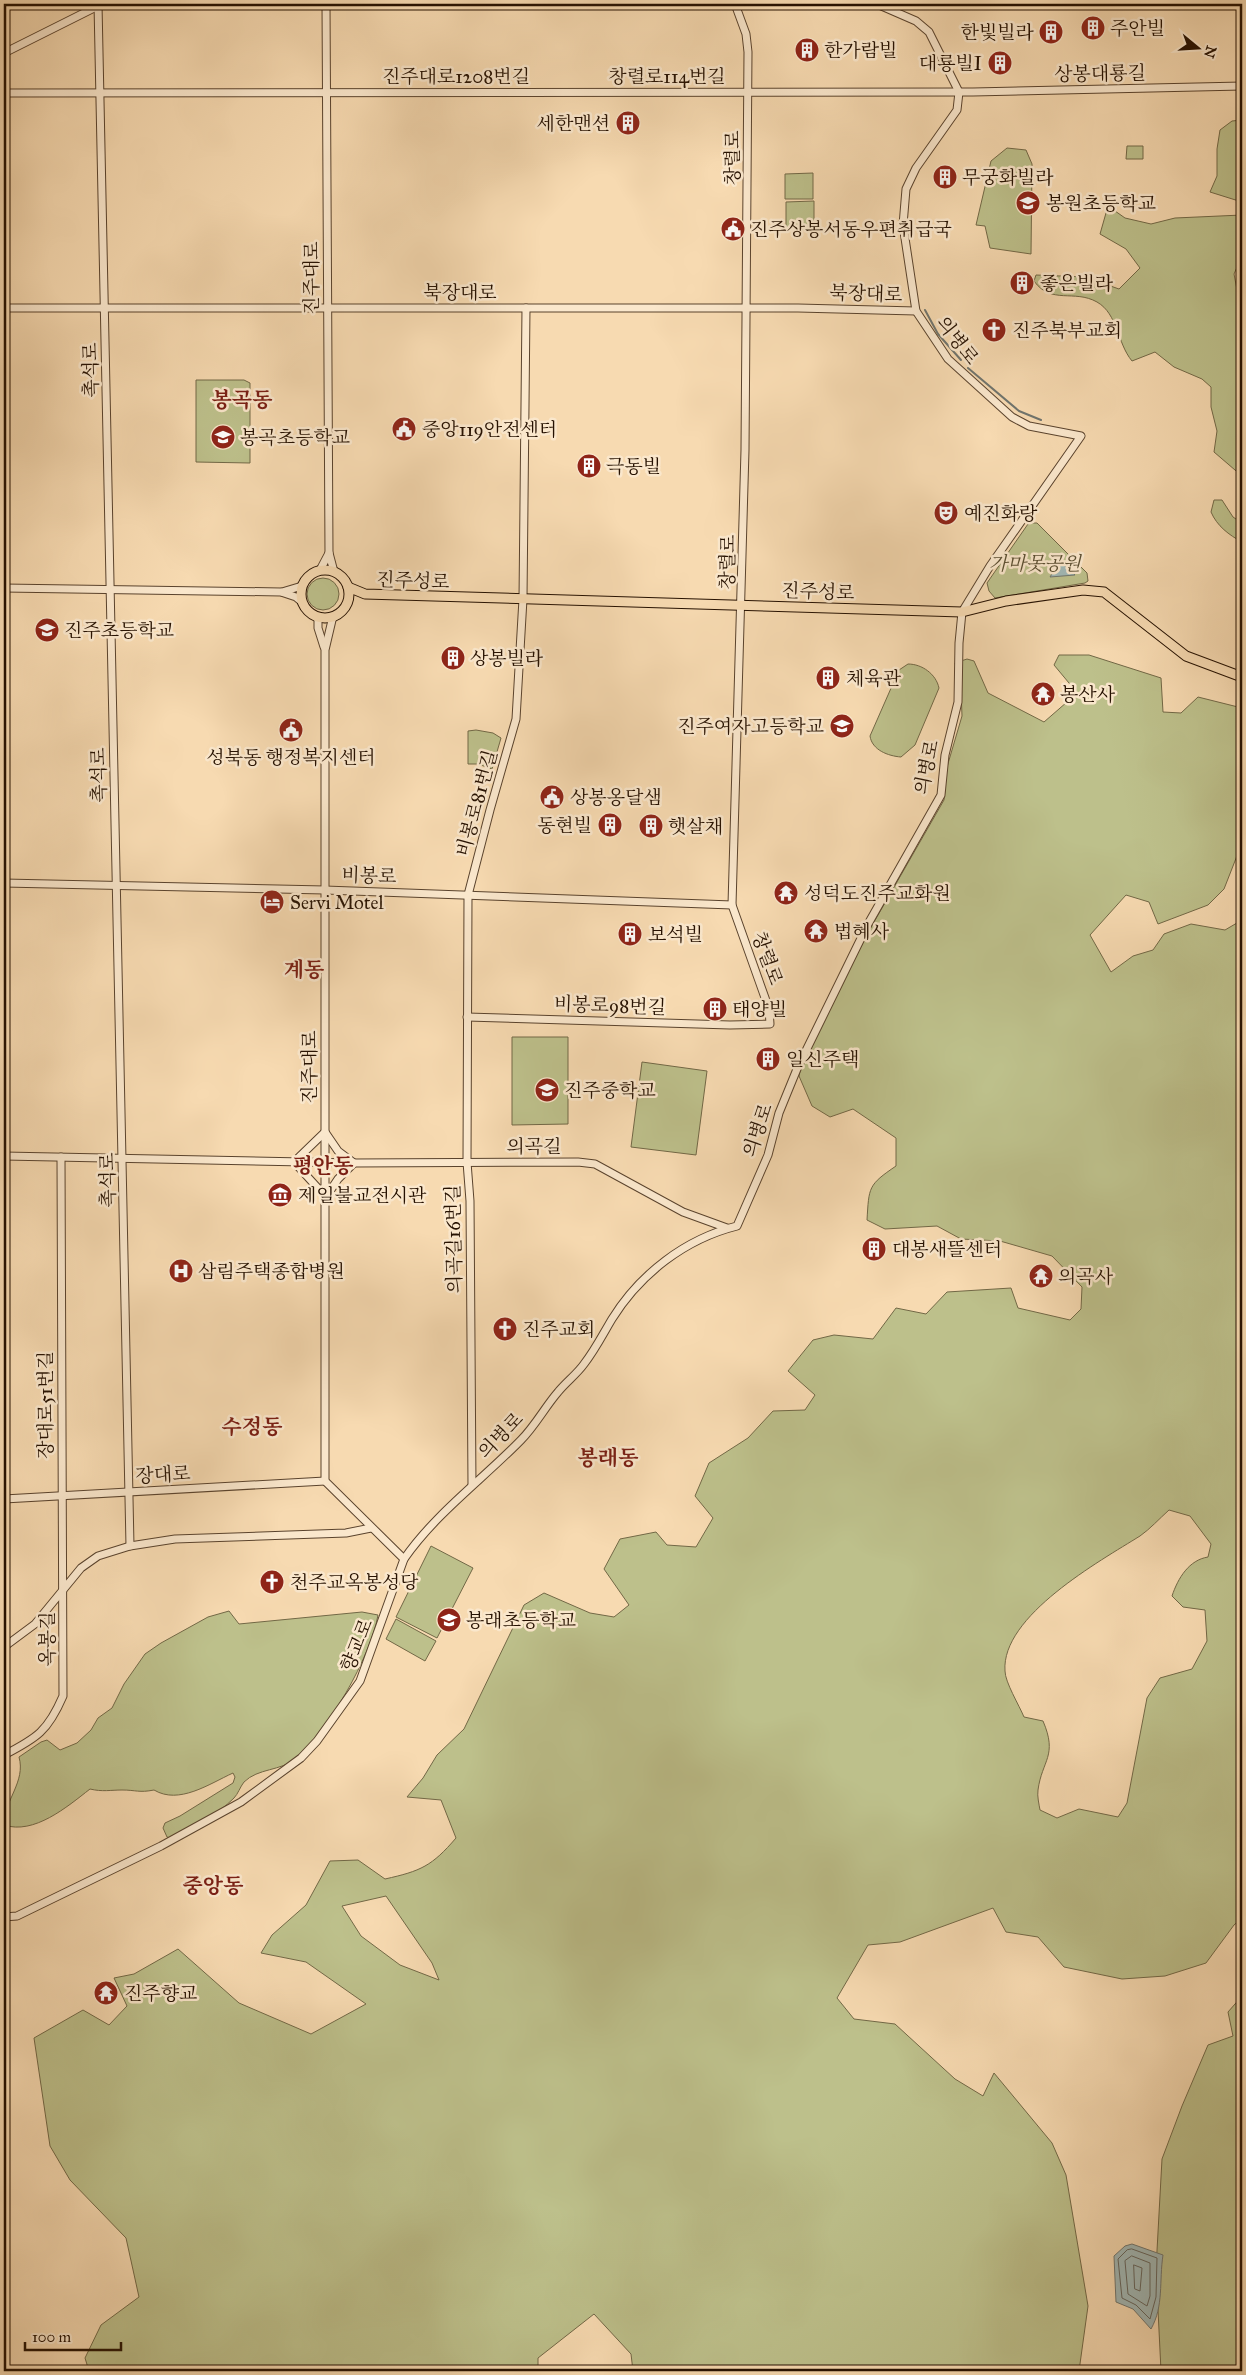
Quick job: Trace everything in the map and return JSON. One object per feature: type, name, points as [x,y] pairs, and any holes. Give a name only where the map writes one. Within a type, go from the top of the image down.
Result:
[{"type":"main road","points":[[348,586],[348,601],[342,611],[333,616],[318,617],[306,609],[302,602],[302,586],[309,576],[320,570],[340,575],[348,586],[366,594]]},
{"type":"main road","name":"진주성로","points":[[366,594],[962,612],[1006,601],[1083,590],[1104,592],[1186,656],[1242,677]]},
{"type":"main road","points":[[348,601],[366,594]]},
{"type":"street","points":[[4,53],[100,4]]},
{"type":"street","name":"촉석로","points":[[100,4],[100,93],[130,1546]]},
{"type":"street","name":"진주대로","points":[[326,4],[329,553],[334,572]]},
{"type":"street","name":"창렬로","points":[[677,1024],[770,1024],[769,1009],[732,905],[742,605],[748,92],[746,34],[735,4]]},
{"type":"street","points":[[878,4],[916,21],[929,32],[959,92]]},
{"type":"street","name":"상봉대룡길","points":[[845,92],[959,92],[1242,86]]},
{"type":"street","name":"진주대로1208번길","points":[[4,93],[586,92]]},
{"type":"street","name":"창렬로114번길","points":[[586,92],[845,92]]},
{"type":"street","name":"의병로","points":[[404,1559],[418,1539],[472,1485],[520,1441],[559,1391],[584,1365],[612,1318],[639,1283],[664,1260],[727,1228],[737,1226],[768,1155],[779,1113],[796,1069],[868,924],[941,794],[945,755],[958,702],[959,643],[962,612],[990,566],[1081,436],[1028,426],[1012,417],[953,364],[916,311],[903,225],[906,189],[916,168],[957,110],[959,92]]},
{"type":"street","name":"북장대로","points":[[4,308],[746,308],[916,311]]},
{"type":"street","name":"비봉로81번길","points":[[467,1017],[468,895],[516,720],[522,599],[526,308]]},
{"type":"street","name":"진주대로","points":[[320,570],[329,553]]},
{"type":"street","points":[[4,588],[281,592],[302,586]]},
{"type":"street","points":[[281,592],[296,597],[302,602]]},
{"type":"street","name":"진주대로","points":[[326,1162],[325,650],[333,616]]},
{"type":"street","name":"진주대로","points":[[318,617],[318,628],[325,650]]},
{"type":"street","name":"비봉로","points":[[4,883],[325,890],[732,905]]},
{"type":"street","name":"비봉로98번길","points":[[467,1017],[677,1024]]},
{"type":"street","name":"의곡길16번길","points":[[467,1017],[467,1162],[470,1201],[472,1485]]},
{"type":"street","points":[[294,1162],[325,1132],[338,1151],[354,1163],[338,1179],[326,1197]]},
{"type":"street","points":[[4,1156],[326,1162],[325,1481],[404,1559]]},
{"type":"street","name":"장대로51번길","points":[[61,1157],[62,1496]]},
{"type":"street","points":[[294,1162],[326,1197]]},
{"type":"street","name":"의곡길","points":[[326,1162],[595,1164],[683,1212],[727,1228]]},
{"type":"street","name":"장대로","points":[[4,1499],[325,1481]]},
{"type":"street","name":"옥봉길","points":[[4,1755],[38,1736],[53,1720],[63,1696],[64,1541],[62,1496]]},
{"type":"street","points":[[4,1647],[35,1624],[81,1568],[98,1556],[130,1546],[175,1539],[346,1533],[371,1528]]},
{"type":"street","name":"향교로","points":[[4,1917],[17,1916],[160,1846],[241,1802],[301,1758],[317,1741],[360,1681],[404,1559]]},
{"type":"green space","points":[[1242,120],[1242,202],[1210,192],[1217,176],[1217,149],[1220,130],[1232,121]]},
{"type":"green space","points":[[1127,146],[1143,146],[1143,159],[1126,159]]},
{"type":"green space","points":[[1007,148],[1026,150],[1032,164],[1031,254],[990,248],[985,226],[976,225],[991,161]]},
{"type":"green space","points":[[813,173],[813,199],[785,199],[785,174]]},
{"type":"green space","points":[[814,201],[814,230],[789,230],[786,228],[786,202]]},
{"type":"green space","points":[[1108,206],[1125,218],[1151,224],[1175,218],[1242,215],[1242,256],[1234,274],[1242,316],[1242,476],[1214,452],[1217,431],[1211,407],[1211,387],[1202,379],[1174,367],[1155,352],[1132,361],[1123,346],[1113,321],[1104,307],[1088,298],[1048,293],[1034,281],[1036,275],[1085,277],[1119,289],[1140,268],[1126,249],[1100,234]]},
{"type":"green space","points":[[196,380],[244,380],[250,383],[250,463],[196,462]]},
{"type":"green space","points":[[1214,500],[1222,500],[1233,517],[1242,523],[1242,542],[1228,533],[1217,522],[1211,512]]},
{"type":"green space","name":"가마못공원","points":[[1037,523],[1087,573],[1088,581],[995,598],[989,591],[987,583],[1028,524]]},
{"type":"green space","points":[[323,578],[335,582],[339,594],[335,606],[323,610],[311,606],[307,594],[311,582]]},
{"type":"green space","points":[[1059,655],[1089,655],[1161,678],[1163,712],[1181,713],[1198,697],[1242,708],[1242,843],[1224,889],[1208,905],[1158,924],[1149,902],[1126,895],[1090,935],[1111,972],[1133,956],[1153,950],[1164,934],[1191,924],[1225,930],[1242,920],[1242,1918],[1234,1925],[1206,1963],[1165,1976],[1122,1979],[1064,1967],[1038,1937],[1006,1932],[993,1908],[900,1942],[868,1945],[837,1998],[854,2019],[895,2024],[955,2079],[983,2096],[994,2073],[1052,2143],[1066,2175],[1088,2306],[1079,2371],[633,2371],[631,2354],[594,2314],[538,2358],[538,2371],[89,2371],[85,2358],[101,2325],[139,2297],[126,2238],[70,2180],[50,2146],[34,2038],[83,2010],[109,2025],[127,2006],[114,1978],[134,1974],[178,1949],[239,2003],[311,2034],[366,2004],[306,1962],[261,1953],[272,1935],[306,1905],[330,1861],[358,1860],[385,1879],[425,1866],[440,1855],[456,1838],[441,1800],[407,1797],[423,1778],[437,1755],[464,1729],[524,1605],[544,1593],[590,1613],[614,1617],[629,1605],[604,1569],[620,1539],[656,1532],[667,1545],[696,1547],[713,1518],[695,1496],[709,1463],[748,1438],[773,1411],[805,1410],[815,1395],[788,1371],[813,1340],[834,1335],[873,1339],[896,1308],[926,1314],[947,1292],[1011,1288],[1018,1308],[1070,1320],[1081,1309],[1082,1287],[1052,1256],[1000,1241],[961,1239],[937,1226],[885,1229],[867,1220],[868,1200],[872,1188],[880,1178],[896,1166],[896,1138],[853,1109],[830,1117],[812,1106],[799,1076],[802,1062],[870,929],[944,800],[947,767],[962,716],[961,689],[955,663],[967,659],[974,661],[988,693],[1044,722],[1067,702],[1074,689],[1054,665]],"holes":[[[1169,1510],[1190,1516],[1211,1544],[1208,1557],[1195,1562],[1185,1571],[1177,1583],[1172,1596],[1183,1607],[1205,1610],[1207,1641],[1192,1669],[1160,1678],[1147,1698],[1127,1803],[1118,1817],[1079,1809],[1057,1818],[1040,1810],[1038,1797],[1040,1780],[1049,1750],[1047,1733],[1043,1721],[1024,1717],[1013,1694],[1005,1671],[1008,1650],[1019,1630],[1035,1611],[1056,1592],[1101,1560],[1140,1536]],[[386,1896],[432,1963],[439,1980],[400,1965],[361,1936],[342,1906]]]},
{"type":"green space","points":[[908,664],[923,668],[932,674],[939,688],[915,745],[901,757],[877,749],[870,736],[899,670]]},
{"type":"green space","points":[[476,730],[493,733],[501,738],[492,769],[478,764],[468,764],[468,731]]},
{"type":"green space","points":[[512,1037],[568,1037],[568,1124],[512,1125]]},
{"type":"green space","points":[[642,1062],[707,1071],[696,1155],[631,1147]]},
{"type":"green space","points":[[431,1546],[473,1568],[437,1638],[396,1617]]},
{"type":"green space","points":[[229,1611],[239,1624],[362,1612],[378,1615],[367,1651],[346,1692],[321,1731],[308,1747],[289,1763],[250,1777],[227,1804],[175,1840],[167,1837],[163,1828],[165,1823],[180,1816],[233,1783],[235,1777],[233,1773],[184,1794],[164,1794],[154,1790],[102,1791],[90,1789],[50,1818],[27,1826],[15,1827],[4,1825],[7,1807],[20,1775],[19,1757],[47,1740],[60,1750],[77,1743],[91,1730],[98,1718],[112,1708],[124,1684],[145,1654],[208,1617]]},
{"type":"green space","points":[[396,1619],[436,1641],[425,1661],[386,1639]]},
{"type":"green space","points":[[1242,1996],[1242,2371],[1161,2371],[1156,2269],[1162,2159],[1208,2045],[1233,2036],[1228,2012]]},
{"type":"water","points":[[1060,561],[1075,575],[1050,577]]},
{"type":"water","points":[[1132,2244],[1163,2255],[1158,2311],[1151,2329],[1133,2309],[1116,2302],[1114,2256],[1125,2246]]},
{"type":"waterway","points":[[925,310],[938,334],[961,360]]},
{"type":"waterway","points":[[968,368],[1019,411],[1041,420]]},
{"type":"place","name":"주안빌","points":[[1093,28]]},
{"type":"place","name":"한빛빌라","points":[[1051,32]]},
{"type":"place","name":"한가람빌","points":[[807,50]]},
{"type":"place","name":"대룡빌I","points":[[1000,63]]},
{"type":"place","name":"세한맨션","points":[[628,123]]},
{"type":"place","name":"무궁화빌라","points":[[945,177]]},
{"type":"place","name":"봉원초등학교","points":[[1028,203]]},
{"type":"place","name":"진주상봉서동우편취급국","points":[[733,229]]},
{"type":"place","name":"좋은빌라","points":[[1022,283]]},
{"type":"place","name":"진주북부교회","points":[[994,330]]},
{"type":"place","name":"중앙119안전센터","points":[[404,429]]},
{"type":"place","name":"봉곡초등학교","points":[[223,437]]},
{"type":"place","name":"극동빌","points":[[589,466]]},
{"type":"place","name":"예진화랑","points":[[946,513]]},
{"type":"place","name":"진주초등학교","points":[[47,630]]},
{"type":"place","name":"상봉빌라","points":[[453,658]]},
{"type":"place","name":"체육관","points":[[828,678]]},
{"type":"place","name":"봉산사","points":[[1043,694]]},
{"type":"place","name":"진주여자고등학교","points":[[842,726]]},
{"type":"place","name":"성북동 행정복지센터","points":[[291,730]]},
{"type":"place","name":"상봉옹달샘","points":[[552,797]]},
{"type":"place","name":"동현빌","points":[[610,825]]},
{"type":"place","name":"햇살채","points":[[651,826]]},
{"type":"place","name":"성덕도진주교화원","points":[[786,893]]},
{"type":"place","name":"Servi Motel","points":[[272,902]]},
{"type":"place","name":"법혜사","points":[[816,931]]},
{"type":"place","name":"보석빌","points":[[630,934]]},
{"type":"place","name":"태양빌","points":[[715,1009]]},
{"type":"place","name":"일신주택","points":[[768,1059]]},
{"type":"place","name":"진주중학교","points":[[547,1090]]},
{"type":"place","name":"제일불교전시관","points":[[280,1195]]},
{"type":"place","name":"대봉새뜰센터","points":[[874,1249]]},
{"type":"place","name":"삼림주택종합병원","points":[[181,1271]]},
{"type":"place","name":"의곡사","points":[[1041,1276]]},
{"type":"place","name":"진주교회","points":[[505,1329]]},
{"type":"place","name":"천주교옥봉성당","points":[[272,1582]]},
{"type":"place","name":"봉래초등학교","points":[[449,1620]]},
{"type":"place","name":"진주향교","points":[[106,1993]]},
{"type":"district","name":"봉곡동","points":[[242,400]]},
{"type":"district","name":"계동","points":[[304,970]]},
{"type":"district","name":"평안동","points":[[323,1166]]},
{"type":"district","name":"수정동","points":[[252,1427]]},
{"type":"district","name":"봉래동","points":[[608,1458]]},
{"type":"district","name":"중앙동","points":[[213,1886]]}]
